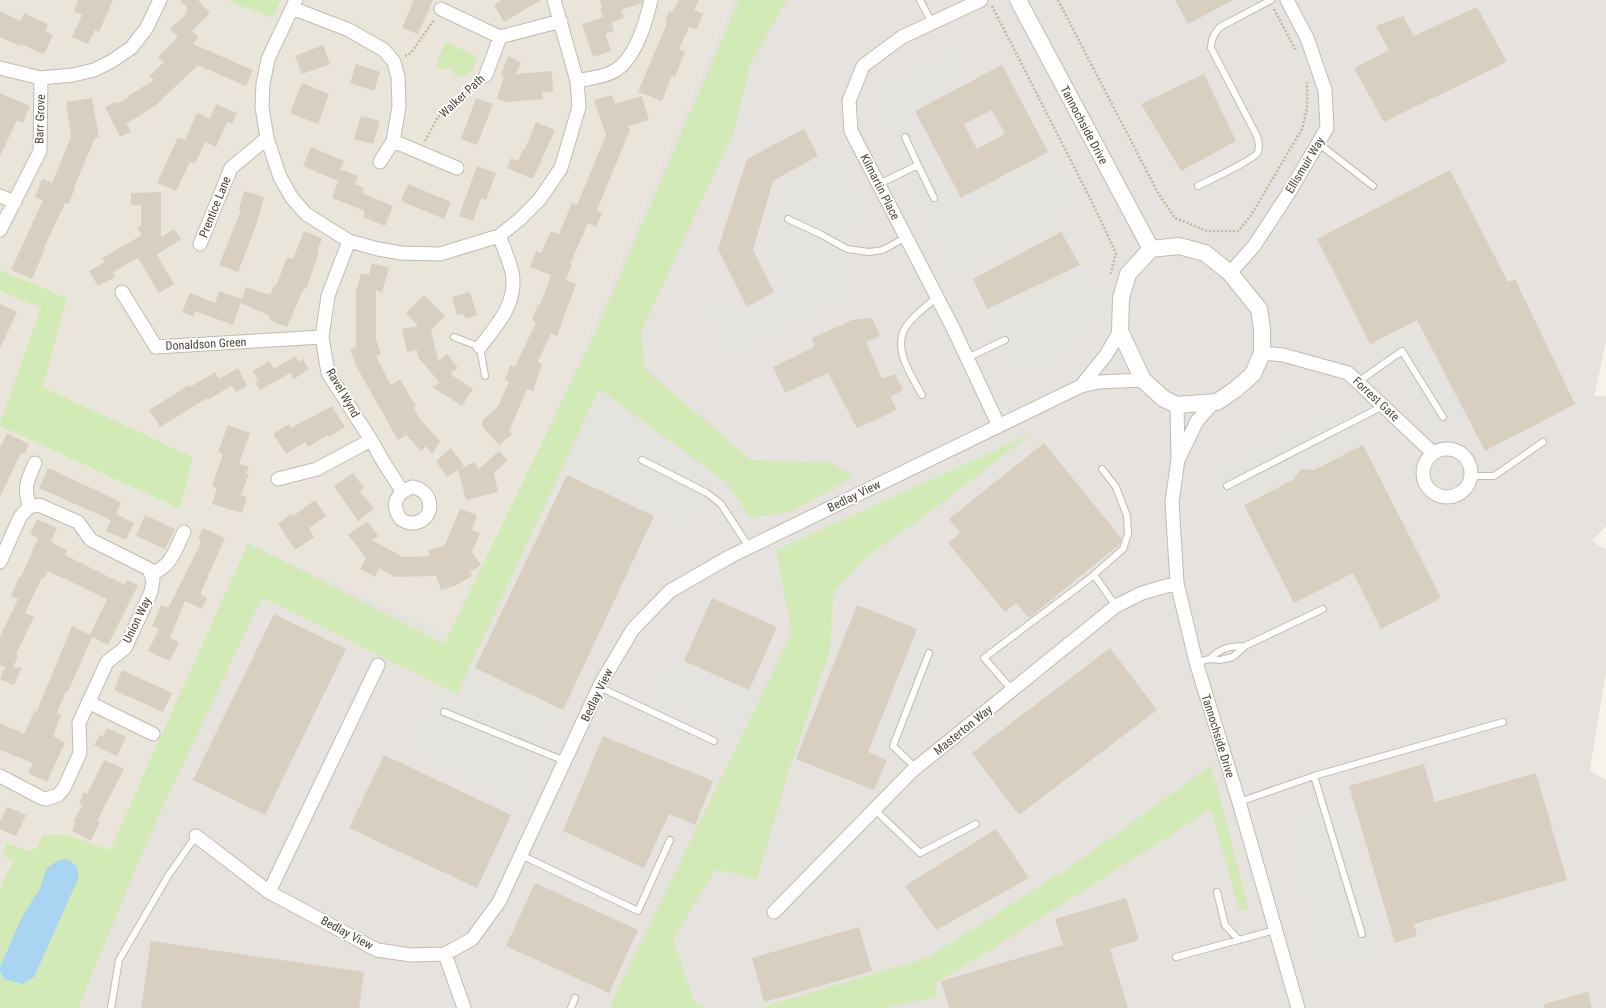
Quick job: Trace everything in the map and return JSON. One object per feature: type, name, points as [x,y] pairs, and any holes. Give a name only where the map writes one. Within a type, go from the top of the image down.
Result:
[{"type":"street","points":[[0,68],[42,78],[73,75],[94,70],[112,61],[131,48],[146,29],[160,0]]},
{"type":"street","points":[[380,162],[392,140],[399,107],[398,77],[394,62],[384,50],[350,30],[294,4],[268,59],[263,84],[262,107],[267,138],[280,178],[292,198],[306,214],[349,241],[378,249],[401,253],[440,254],[500,236],[540,199],[561,168],[579,107],[578,81],[554,0]]},
{"type":"street","points":[[578,81],[601,76],[616,70],[628,58],[645,23],[651,0]]},
{"type":"street","name":"Kilmartin Place","points":[[981,0],[902,37],[863,66],[849,101],[851,131],[937,297],[999,426]]},
{"type":"street","name":"Tannochside Drive","points":[[1018,0],[1151,249],[1179,246],[1205,253],[1230,273],[1259,309],[1262,329],[1262,353],[1253,374],[1236,390],[1217,402],[1177,405],[1178,459],[1172,502],[1177,583],[1196,662],[1239,802],[1298,1008]]},
{"type":"street","name":"Ellismuir Way","points":[[1230,273],[1254,246],[1290,191],[1327,128],[1325,90],[1308,38],[1287,0]]},
{"type":"street","points":[[441,9],[500,37],[561,20]]},
{"type":"street","name":"Walker Path","points":[[486,75],[500,37]]},
{"type":"street","name":"Barr Grove","points":[[0,230],[40,151],[42,78]]},
{"type":"street","name":"Prentice Lane","points":[[200,244],[231,168],[267,138]]},
{"type":"street","points":[[392,140],[457,168]]},
{"type":"street","points":[[0,196],[15,202]]},
{"type":"street","points":[[480,347],[504,316],[513,294],[512,272],[500,236]]},
{"type":"street","name":"Ravel Wynd","points":[[349,241],[328,296],[322,337],[328,372],[402,491]]},
{"type":"street","points":[[1151,249],[1128,274],[1121,298],[1120,331],[1143,380],[1164,399],[1177,405]]},
{"type":"street","name":"Donaldson Green","points":[[122,292],[156,347],[322,337]]},
{"type":"street","name":"Bedlay View","points":[[1081,386],[1106,355],[1120,331]]},
{"type":"street","name":"Forrest Gate","points":[[1262,353],[1283,355],[1348,373],[1433,453]]},
{"type":"street","name":"Bedlay View","points":[[196,836],[269,892],[377,950],[411,955],[445,954],[472,939],[499,902],[599,687],[633,629],[670,591],[749,547],[1081,386],[1099,382],[1143,380]]},
{"type":"street","name":"Tannochside Drive","points":[[1178,459],[1198,421],[1214,402]]},
{"type":"street","points":[[278,479],[317,469],[371,440]]},
{"type":"street","points":[[1449,448],[1461,452],[1467,458],[1471,476],[1463,491],[1457,495],[1449,497],[1437,495],[1430,490],[1423,477],[1423,469],[1426,461],[1433,453],[1441,449],[1449,448]]},
{"type":"street","points":[[30,507],[26,494],[26,487],[35,464]]},
{"type":"street","points":[[0,562],[20,516],[30,507],[44,506],[78,522],[91,540],[142,564],[149,569],[152,574],[162,570],[168,564],[184,532]]},
{"type":"street","name":"Union Way","points":[[2,781],[46,799],[58,795],[64,788],[80,753],[79,723],[107,662],[124,648],[151,592],[153,580],[152,574]]},
{"type":"street","name":"Masterton Way","points":[[774,912],[916,768],[1116,606],[1142,593],[1177,583]]},
{"type":"street","points":[[269,892],[378,665]]},
{"type":"street","points":[[88,702],[153,734]]},
{"type":"street","points":[[445,954],[464,1008]]},
{"type":"lane","points":[[920,0],[932,23]]},
{"type":"lane","points":[[1198,186],[1247,161],[1257,153],[1260,142],[1211,48],[1211,40],[1215,32],[1220,28],[1270,0]]},
{"type":"lane","points":[[905,137],[934,198]]},
{"type":"lane","points":[[1318,143],[1373,186]]},
{"type":"lane","points":[[878,184],[918,166]]},
{"type":"lane","points":[[788,220],[822,235],[847,250],[869,252],[883,250],[906,237]]},
{"type":"lane","points":[[922,395],[903,360],[901,339],[907,325],[937,297]]},
{"type":"lane","points":[[454,337],[480,347],[485,376]]},
{"type":"lane","points":[[967,358],[1005,340]]},
{"type":"lane","points":[[1358,382],[1402,350],[1443,417]]},
{"type":"lane","points":[[1227,486],[1384,406]]},
{"type":"lane","points":[[1471,476],[1494,476],[1543,442]]},
{"type":"lane","points":[[642,460],[707,493],[721,504],[749,547]]},
{"type":"lane","points":[[1012,690],[984,658],[1094,575],[1124,549],[1128,534],[1127,516],[1116,487],[1102,469]]},
{"type":"lane","points":[[1094,575],[1116,606]]},
{"type":"lane","points":[[1196,662],[1210,659],[1220,660],[1233,657],[1245,646],[1323,609]]},
{"type":"lane","points":[[1210,659],[1217,652],[1231,646],[1245,646]]},
{"type":"lane","points":[[916,768],[893,746],[929,653]]},
{"type":"lane","points":[[599,687],[714,740]]},
{"type":"lane","points":[[444,712],[565,761]]},
{"type":"lane","points":[[1239,802],[1314,776],[1503,722]]},
{"type":"lane","points":[[1314,776],[1362,934]]},
{"type":"lane","points":[[874,809],[920,853],[976,824]]},
{"type":"lane","points":[[111,1008],[119,960],[168,876],[196,836]]},
{"type":"lane","points":[[521,855],[638,911],[670,840]]},
{"type":"lane","points":[[1217,892],[1225,925],[1239,940]]},
{"type":"lane","points":[[1176,957],[1275,930]]},
{"type":"lane","points":[[571,1008],[575,998]]},
{"type":"path","points":[[989,0],[1092,202],[1116,253],[1110,277]]},
{"type":"path","points":[[1058,0],[1158,194],[1175,218],[1207,231],[1238,231],[1250,217],[1302,129],[1307,109],[1307,83],[1305,76]]},
{"type":"path","points":[[1270,0],[1298,56]]},
{"type":"path","points":[[394,62],[411,53],[424,37],[441,9]]},
{"type":"path","name":"Walker Path","points":[[419,152],[438,117],[486,75]]},
{"type":"shaded area","points":[[0,0],[733,0],[457,638],[248,543],[110,850],[69,835],[30,851],[8,843],[13,861],[0,888],[0,426],[180,509],[193,457],[43,387],[67,298],[0,270]]},
{"type":"shaded area","points":[[733,0],[1606,0],[1606,341],[1594,396],[1606,396],[1606,526],[1592,541],[1606,550],[1606,671],[1590,770],[1606,780],[1606,1008],[36,1008],[110,850],[248,543],[457,638]]},
{"type":"shaded area","points":[[956,48],[972,77],[907,110],[957,204],[1053,159],[1079,208],[972,265],[947,271],[910,192],[883,113],[885,83]]},
{"type":"shaded area","points":[[840,154],[870,211],[847,228],[851,282],[850,298],[729,360],[704,313],[726,303],[737,318],[781,296],[763,251],[781,186]]},
{"type":"shaded area","points":[[1082,269],[1099,285],[1100,318],[1070,350],[1017,381],[988,314]]},
{"type":"shaded area","points":[[0,291],[42,308],[0,423]]},
{"type":"shaded area","points":[[1418,328],[1463,417],[1430,433],[1385,345]]},
{"type":"shaded area","points":[[599,398],[713,477],[692,530],[564,469]]},
{"type":"shaded area","points":[[1347,403],[1364,437],[1224,506],[1208,472]]},
{"type":"shaded area","points":[[920,636],[945,658],[902,760],[872,747]]},
{"type":"shaded area","points":[[671,656],[758,696],[738,739],[652,699]]},
{"type":"shaded area","points":[[469,678],[556,716],[518,801],[411,753],[438,693],[459,702]]},
{"type":"shaded area","points":[[1344,806],[1385,950],[1324,967],[1283,823]]},
{"type":"green space","points":[[228,0],[281,0],[272,18]]},
{"type":"green space","points":[[739,0],[787,0],[750,64],[734,131],[641,332],[645,369],[751,460],[832,463],[853,477],[793,511],[751,518],[726,482],[599,389],[457,694],[262,597],[152,830],[78,1008],[0,1008],[0,888],[13,861],[2,855],[7,843],[30,851],[37,848],[43,835],[69,835],[110,850],[248,543],[444,644],[593,338]]},
{"type":"green space","points":[[446,42],[477,57],[473,71],[464,76],[455,75],[450,68],[440,70],[436,64]]},
{"type":"green space","points":[[0,270],[67,298],[43,387],[193,457],[180,509],[0,426],[41,308],[0,291]]},
{"type":"green space","points":[[1031,434],[922,518],[870,554],[833,593],[830,650],[790,767],[757,879],[716,869],[673,940],[695,1003],[709,1008],[609,1008],[792,633],[776,550]]},
{"type":"green space","points":[[1211,765],[1249,910],[1239,910],[1211,809],[936,983],[937,997],[885,1008],[760,1008],[927,958],[1076,863]]},
{"type":"water","points":[[66,859],[78,869],[78,879],[34,977],[23,984],[4,979],[0,971],[0,967],[22,917],[40,888],[47,868],[57,861]]},
{"type":"building","points":[[78,0],[113,0],[99,32],[95,30],[88,44],[72,37],[82,15],[74,11]]},
{"type":"building","points":[[180,0],[198,0],[210,13],[192,31],[199,37],[193,44],[253,70],[246,86],[198,65],[155,106],[126,124],[131,132],[120,137],[105,107],[115,102],[116,104],[129,97],[128,96],[154,80],[149,76],[164,62],[158,57],[178,37],[170,29],[186,14],[185,12],[188,9]]},
{"type":"building","points":[[414,0],[433,0],[418,34],[402,28]]},
{"type":"building","points":[[502,0],[541,0],[504,22],[494,5]]},
{"type":"building","points":[[600,0],[643,0],[642,3],[621,10],[624,18],[611,22],[614,31],[605,34],[611,51],[593,57],[582,24],[603,17],[600,9],[602,8]]},
{"type":"building","points":[[679,0],[699,0],[694,10],[703,14],[696,30],[689,27],[679,49],[685,52],[675,77],[672,75],[662,101],[638,92],[667,23],[665,22],[668,13],[669,11],[672,12]]},
{"type":"building","points":[[1175,0],[1233,0],[1188,24]]},
{"type":"building","points":[[1477,7],[1507,62],[1384,122],[1354,68],[1389,50],[1376,26],[1403,16],[1414,36]]},
{"type":"building","points":[[0,11],[21,21],[24,13],[48,24],[45,31],[53,35],[44,54],[0,37]]},
{"type":"building","points":[[323,45],[330,64],[302,74],[295,56]]},
{"type":"building","points":[[508,56],[521,62],[516,74],[552,71],[553,92],[542,92],[543,99],[507,102],[497,99],[504,76],[501,75]]},
{"type":"building","points":[[356,64],[380,72],[374,91],[350,83]]},
{"type":"building","points":[[1002,65],[1048,152],[961,198],[915,111]],"holes":[[[992,110],[1005,134],[977,149],[964,124]]]},
{"type":"building","points":[[1204,74],[1236,141],[1181,171],[1141,104]]},
{"type":"building","points":[[302,83],[329,94],[318,124],[290,113]]},
{"type":"building","points":[[0,93],[30,106],[23,123],[17,120],[0,156]]},
{"type":"building","points":[[612,95],[615,104],[642,96],[649,120],[628,126],[630,130],[597,210],[602,213],[596,227],[588,223],[570,264],[572,265],[566,280],[576,284],[557,336],[551,333],[538,362],[542,364],[533,391],[527,389],[509,431],[512,434],[499,445],[482,426],[482,421],[498,406],[509,382],[505,380],[510,365],[515,367],[536,322],[532,320],[538,304],[540,305],[551,275],[530,267],[536,251],[541,253],[551,231],[559,234],[572,203],[577,205],[606,135],[594,100]]},
{"type":"building","points":[[92,98],[99,137],[95,138],[74,187],[69,204],[65,203],[44,248],[45,249],[32,279],[11,270],[43,200],[35,197],[42,179],[52,183],[71,137],[66,102]]},
{"type":"building","points":[[476,98],[493,104],[477,145],[461,139]]},
{"type":"building","points":[[216,104],[237,113],[232,124],[227,122],[216,147],[205,142],[195,164],[190,162],[176,191],[157,183],[178,137],[185,140],[197,113],[210,119]]},
{"type":"building","points":[[361,116],[380,121],[373,144],[354,139]]},
{"type":"building","points":[[536,122],[555,130],[533,179],[507,168],[511,158],[518,161],[523,149],[525,149]]},
{"type":"building","points":[[804,129],[818,156],[773,181],[753,250],[774,292],[747,307],[718,249],[747,159]]},
{"type":"building","points":[[311,147],[344,161],[340,169],[358,176],[355,184],[364,188],[362,193],[393,206],[385,226],[363,217],[365,211],[332,198],[338,181],[303,166]]},
{"type":"building","points":[[477,166],[496,173],[486,200],[481,198],[473,221],[459,216]]},
{"type":"building","points":[[1450,170],[1508,282],[1515,279],[1575,404],[1485,451],[1417,320],[1370,344],[1317,239]]},
{"type":"building","points":[[408,184],[451,202],[444,219],[401,201]]},
{"type":"building","points":[[244,191],[264,197],[257,223],[238,272],[219,265],[241,210],[239,209]]},
{"type":"building","points":[[161,192],[161,237],[174,229],[181,239],[157,255],[174,284],[159,293],[138,258],[113,272],[115,277],[98,286],[89,271],[105,262],[102,258],[142,235],[137,228],[141,226],[141,205],[131,205],[131,193]]},
{"type":"building","points":[[304,231],[322,238],[317,252],[319,253],[306,289],[304,288],[287,327],[269,320],[270,316],[241,303],[233,325],[195,311],[193,316],[182,312],[190,293],[215,303],[219,291],[242,299],[246,287],[270,295],[274,285],[276,286],[287,257],[293,259]]},
{"type":"building","points":[[1061,232],[1080,265],[987,309],[973,279]]},
{"type":"building","points":[[372,263],[389,268],[382,292],[376,290],[376,339],[381,354],[376,356],[391,385],[400,379],[416,406],[413,407],[420,419],[440,441],[432,455],[426,446],[421,451],[406,435],[398,440],[356,366],[350,349],[356,347],[356,292],[361,273],[369,275]]},
{"type":"building","points":[[470,292],[477,315],[465,319],[464,314],[457,315],[452,297]]},
{"type":"building","points":[[424,295],[445,316],[431,330],[438,361],[447,354],[458,368],[450,374],[473,389],[462,406],[432,387],[440,383],[418,357],[417,350],[407,352],[402,329],[418,326],[406,313]]},
{"type":"building","points":[[0,304],[17,312],[0,348]]},
{"type":"building","points":[[872,318],[880,336],[866,342],[882,379],[895,374],[903,390],[890,397],[897,410],[857,428],[828,373],[785,393],[773,367],[814,347],[812,338],[852,320]]},
{"type":"building","points":[[295,356],[299,362],[303,359],[309,369],[294,379],[290,373],[260,390],[255,382],[258,380],[253,371],[269,361],[274,369]]},
{"type":"building","points":[[238,368],[247,386],[236,392],[232,385],[208,400],[207,398],[160,427],[149,410],[189,385],[190,387],[215,372],[219,379]]},
{"type":"building","points":[[332,406],[345,427],[308,447],[305,442],[286,454],[273,434],[289,424],[291,428]]},
{"type":"building","points":[[228,425],[250,433],[239,464],[249,467],[246,474],[249,474],[241,495],[247,497],[242,513],[212,504],[217,488],[212,486],[223,454],[218,452]]},
{"type":"building","points":[[7,433],[29,444],[24,455],[21,453],[0,497],[0,448]]},
{"type":"building","points":[[1044,443],[1122,539],[1120,544],[1029,618],[1016,603],[1005,612],[948,543],[960,533],[949,519]]},
{"type":"building","points":[[1363,445],[1441,598],[1381,629],[1353,573],[1294,603],[1244,505],[1293,480],[1301,469],[1314,470]]},
{"type":"building","points":[[451,448],[464,466],[447,477],[436,461]]},
{"type":"building","points":[[499,451],[508,460],[494,473],[498,492],[466,500],[458,470],[475,462],[478,470]]},
{"type":"building","points":[[48,468],[121,502],[116,514],[134,523],[126,540],[106,531],[111,520],[39,488]]},
{"type":"building","points":[[353,473],[364,488],[360,491],[374,509],[358,521],[334,486]]},
{"type":"building","points":[[567,475],[654,516],[563,710],[475,668]]},
{"type":"building","points":[[315,500],[326,516],[309,528],[314,537],[295,550],[278,524],[291,514],[293,516]]},
{"type":"building","points":[[460,509],[477,515],[472,530],[480,533],[472,552],[481,565],[470,572],[472,576],[455,586],[441,590],[436,576],[395,577],[379,568],[375,577],[360,569],[366,558],[348,535],[367,521],[378,536],[372,540],[403,557],[430,556],[428,551],[445,545]]},
{"type":"building","points":[[145,515],[175,529],[165,549],[136,536]]},
{"type":"building","points":[[37,519],[57,528],[51,542],[67,550],[65,555],[125,585],[127,580],[138,585],[108,645],[92,637],[68,692],[66,691],[57,713],[61,715],[53,736],[65,742],[47,782],[28,773],[33,763],[0,750],[0,723],[24,734],[35,710],[36,713],[72,626],[90,635],[107,599],[48,571],[45,578],[42,577],[25,613],[34,617],[16,654],[18,656],[13,668],[22,667],[14,685],[0,679],[4,669],[6,668],[0,665],[0,637],[18,599],[11,596],[38,538],[30,534]]},
{"type":"building","points":[[203,528],[225,538],[201,592],[201,595],[207,598],[202,609],[185,601],[170,638],[179,642],[170,661],[148,651],[159,629],[152,626],[161,605],[168,608],[198,549],[201,540],[198,538]]},
{"type":"building","points":[[712,598],[777,627],[749,690],[684,661]]},
{"type":"building","points":[[857,605],[917,629],[868,752],[887,760],[874,790],[796,759]]},
{"type":"building","points":[[274,614],[346,649],[265,815],[193,780]]},
{"type":"building","points":[[1110,648],[1157,710],[1019,815],[972,753]]},
{"type":"building","points":[[122,670],[172,693],[163,712],[114,690]]},
{"type":"building","points":[[107,728],[126,737],[117,756],[94,745],[100,735],[103,736]]},
{"type":"building","points":[[603,736],[713,781],[695,825],[669,814],[644,868],[563,831]]},
{"type":"building","points":[[384,755],[511,815],[477,888],[349,828]]},
{"type":"building","points":[[104,760],[124,769],[97,821],[100,822],[91,841],[72,831],[75,823],[73,822],[82,805],[79,803],[84,792],[87,794]]},
{"type":"building","points":[[1424,764],[1435,802],[1536,773],[1567,880],[1414,924],[1417,936],[1395,943],[1349,786]]},
{"type":"building","points":[[7,807],[26,815],[16,836],[0,829],[0,821]]},
{"type":"building","points":[[996,829],[1029,878],[936,930],[905,886]]},
{"type":"building","points":[[535,883],[638,930],[609,993],[506,946]]},
{"type":"building","points":[[1126,898],[1139,940],[1110,949],[1128,1008],[949,1008],[941,981],[1063,945],[1055,919]]},
{"type":"building","points":[[859,927],[872,971],[764,1002],[752,958]]},
{"type":"building","points":[[151,941],[364,972],[359,1008],[141,1008]]},
{"type":"building","points":[[1588,992],[1592,1008],[1544,1008],[1544,1004]]}]
